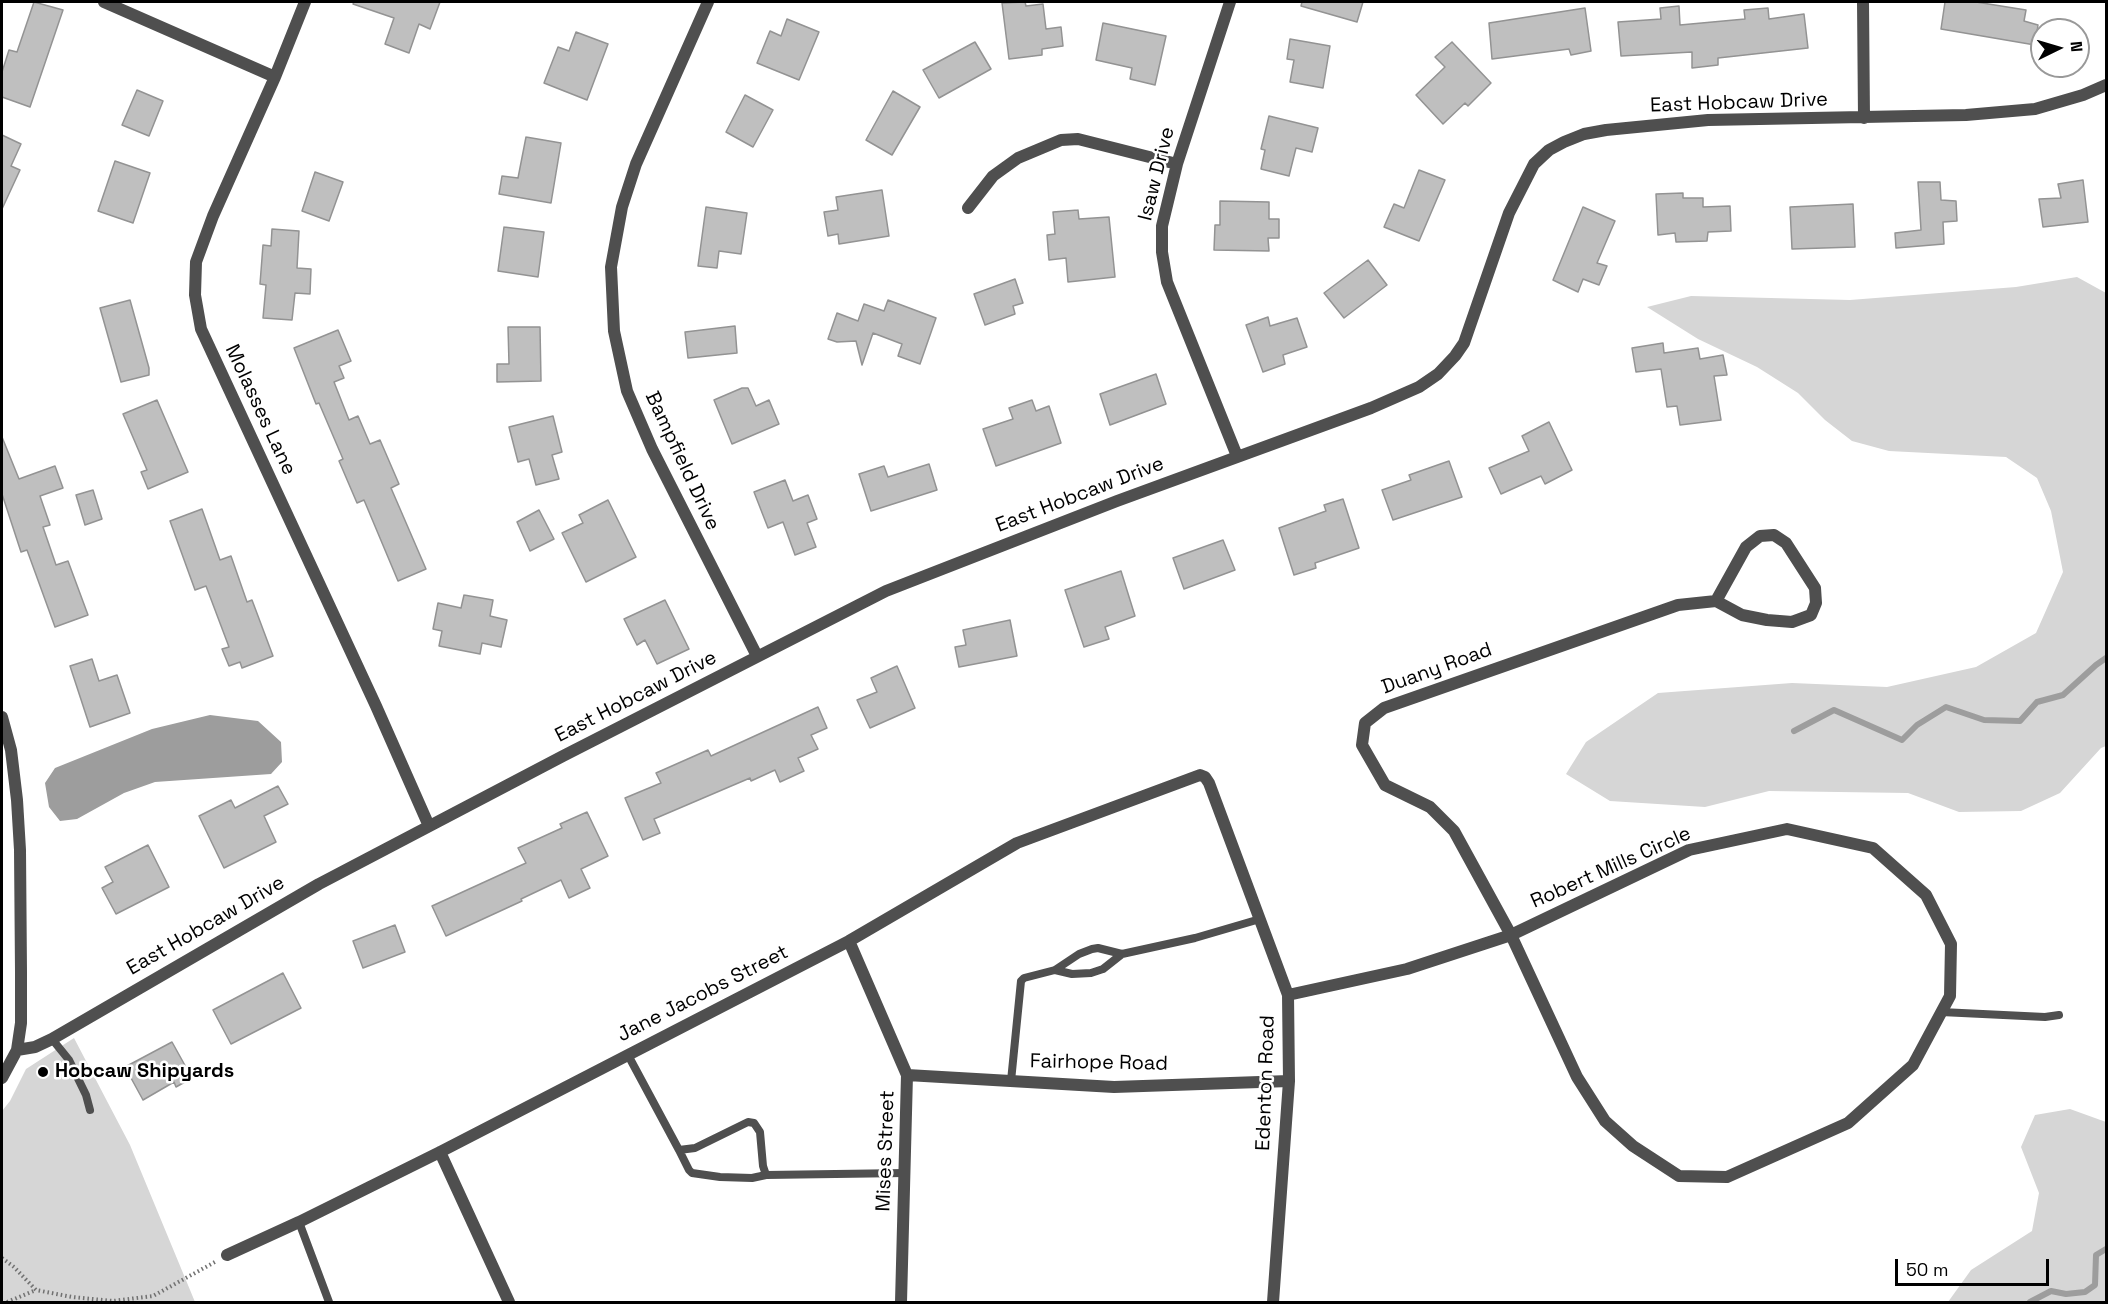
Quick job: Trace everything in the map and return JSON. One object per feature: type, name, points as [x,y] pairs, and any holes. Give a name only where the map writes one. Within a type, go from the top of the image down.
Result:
[{"type":"street","points":[[104,2],[275,77]]},
{"type":"street","name":"Molasses Lane","points":[[305,2],[275,77],[213,216],[196,262],[195,295],[201,329],[376,706],[429,826]]},
{"type":"street","name":"Bampfield Drive","points":[[708,2],[636,164],[622,207],[611,267],[614,331],[627,391],[652,449],[757,656]]},
{"type":"street","name":"Isaw Drive","points":[[1230,2],[1176,164],[1162,226],[1162,252],[1167,282],[1237,456]]},
{"type":"street","points":[[1863,2],[1864,118]]},
{"type":"street","name":"East Hobcaw Drive","points":[[17,1050],[35,1047],[52,1039],[319,884],[886,591],[1237,456],[1371,408],[1419,387],[1438,374],[1464,343],[1509,213],[1534,164],[1549,150],[1564,142],[1584,134],[1606,130],[1708,120],[1966,115],[2035,109],[2083,95],[2106,85]]},
{"type":"street","points":[[968,208],[993,176],[1018,158],[1060,140],[1078,139],[1176,164]]},
{"type":"street","points":[[1774,535],[1786,543],[1815,588],[1816,603],[1811,615],[1792,622],[1742,615],[1716,601],[1746,547],[1760,536],[1774,535]]},
{"type":"street","name":"Duany Road","points":[[1511,935],[1454,831],[1430,807],[1385,785],[1362,745],[1365,723],[1384,708],[1678,605],[1716,601]]},
{"type":"street","points":[[2,717],[11,750],[20,850],[21,972],[21,1023],[17,1050],[2,1078]]},
{"type":"street","name":"Edenton Road","points":[[1200,775],[1205,777],[1209,783],[1288,995],[1289,1081],[1273,1302]]},
{"type":"street","name":"Jane Jacobs Street","points":[[227,1255],[440,1152],[849,941],[1017,843],[1200,775]]},
{"type":"street","name":"Robert Mills Circle","points":[[1288,995],[1407,969],[1511,935],[1689,850],[1787,829],[1873,848],[1926,895],[1951,944],[1950,996],[1912,1065],[1848,1123],[1727,1177],[1679,1176],[1633,1146],[1605,1121],[1577,1077],[1511,935]]},
{"type":"street","name":"Mises Street","points":[[849,941],[907,1075],[901,1302]]},
{"type":"street","name":"Fairhope Road","points":[[907,1075],[1114,1087],[1289,1081]]},
{"type":"street","points":[[440,1152],[508,1302]]},
{"type":"lane","points":[[1054,970],[1072,974],[1091,973],[1103,969],[1122,954],[1195,938],[1260,919]]},
{"type":"lane","points":[[1011,1081],[1021,981],[1024,978],[1054,970],[1079,954],[1092,949],[1098,948],[1122,954]]},
{"type":"lane","points":[[1941,1012],[2020,1016],[2059,1015]]},
{"type":"lane","points":[[52,1039],[69,1060],[86,1095],[90,1110]]},
{"type":"lane","points":[[628,1055],[692,1173],[740,1178],[766,1175],[904,1173]]},
{"type":"lane","points":[[679,1150],[695,1148],[748,1122],[754,1124],[760,1132],[766,1175]]},
{"type":"lane","points":[[299,1222],[329,1302]]},
{"type":"path","points":[[8,1302],[36,1290],[72,1297],[113,1301],[153,1296],[227,1255]]},
{"type":"path","points":[[2,1258],[36,1290]]},
{"type":"shaded area","points":[[2077,277],[2106,293],[2106,746],[2101,748],[2060,793],[2021,811],[1959,812],[1908,793],[1769,791],[1705,807],[1610,801],[1566,774],[1586,742],[1658,693],[1792,683],[1887,687],[1976,667],[2036,633],[2063,572],[2051,511],[2037,478],[2006,457],[1889,451],[1852,441],[1825,420],[1798,393],[1757,367],[1698,339],[1647,307],[1691,296],[1850,300],[2016,287]]},
{"type":"shaded area","points":[[210,715],[258,721],[281,742],[282,762],[271,774],[155,782],[124,793],[77,819],[60,821],[49,807],[45,783],[55,768],[152,729]]},
{"type":"shaded area","points":[[74,1038],[130,1145],[195,1302],[2,1302],[2,1111],[10,1101],[26,1069]]},
{"type":"shaded area","points":[[2070,1109],[2106,1122],[2106,1302],[1948,1302],[1971,1270],[2032,1231],[2039,1193],[2021,1147],[2035,1115]]},
{"type":"building","points":[[34,2],[63,10],[30,107],[2,97],[2,72],[9,50],[17,52]]},
{"type":"building","points":[[354,2],[440,2],[430,29],[419,24],[409,53],[385,44],[394,18],[353,4]]},
{"type":"building","points":[[1025,2],[1026,6],[1043,4],[1046,29],[1061,27],[1063,46],[1042,49],[1042,55],[1009,59],[1002,3]]},
{"type":"building","points":[[1302,2],[1363,2],[1357,22],[1301,6]]},
{"type":"building","points":[[1945,2],[1976,2],[2026,10],[2024,21],[2030,23],[2030,44],[1941,29]]},
{"type":"building","points":[[1679,6],[1680,25],[1745,19],[1744,10],[1768,8],[1769,19],[1804,14],[1808,48],[1718,58],[1718,65],[1692,68],[1692,52],[1621,56],[1618,22],[1661,19],[1660,8]]},
{"type":"building","points":[[1585,8],[1591,51],[1571,55],[1569,49],[1492,59],[1489,23]]},
{"type":"building","points":[[787,19],[819,32],[799,80],[757,63],[770,31],[781,36]]},
{"type":"building","points":[[1103,23],[1166,36],[1155,85],[1130,79],[1132,68],[1096,60]]},
{"type":"building","points":[[576,32],[608,44],[587,100],[544,83],[558,47],[569,51]]},
{"type":"building","points":[[1290,39],[1330,46],[1323,88],[1290,82],[1294,60],[1287,59]]},
{"type":"building","points":[[975,42],[991,69],[939,98],[923,70]]},
{"type":"building","points":[[1452,42],[1491,83],[1468,106],[1465,103],[1443,124],[1416,95],[1445,67],[1435,57]]},
{"type":"building","points":[[137,90],[163,101],[149,136],[122,125]]},
{"type":"building","points":[[893,91],[920,107],[892,155],[866,140]]},
{"type":"building","points":[[745,95],[773,110],[753,147],[726,132]]},
{"type":"building","points":[[1269,116],[1318,128],[1312,152],[1296,148],[1289,176],[1261,169],[1265,150],[1261,149]]},
{"type":"building","points":[[2,135],[21,144],[11,166],[20,170],[2,209]]},
{"type":"building","points":[[526,137],[561,143],[551,203],[499,194],[502,176],[518,178]]},
{"type":"building","points":[[115,161],[150,173],[133,223],[98,211]]},
{"type":"building","points":[[1419,170],[1445,180],[1419,241],[1384,227],[1394,204],[1404,208]]},
{"type":"building","points":[[315,172],[343,182],[329,221],[302,211]]},
{"type":"building","points":[[2083,180],[2088,222],[2043,227],[2039,199],[2061,198],[2058,184]]},
{"type":"building","points":[[1918,182],[1940,182],[1941,200],[1956,201],[1957,221],[1943,222],[1944,244],[1896,248],[1895,233],[1921,230]]},
{"type":"building","points":[[882,190],[889,236],[839,244],[838,234],[828,236],[824,212],[838,210],[836,197]]},
{"type":"building","points":[[1683,193],[1683,198],[1703,198],[1703,207],[1730,206],[1731,231],[1708,232],[1707,241],[1676,242],[1675,233],[1658,235],[1656,194]]},
{"type":"building","points":[[1220,201],[1269,202],[1269,219],[1279,219],[1279,238],[1268,238],[1269,251],[1214,250],[1215,225],[1220,225]]},
{"type":"building","points":[[1853,204],[1855,247],[1792,249],[1790,207]]},
{"type":"building","points":[[706,207],[747,213],[741,254],[719,251],[717,268],[698,266]]},
{"type":"building","points":[[1583,207],[1615,221],[1597,263],[1607,266],[1599,285],[1583,279],[1578,292],[1553,280]]},
{"type":"building","points":[[1078,210],[1079,219],[1109,217],[1115,277],[1068,282],[1066,258],[1049,260],[1047,235],[1055,234],[1053,212]]},
{"type":"building","points":[[504,227],[544,232],[538,277],[498,271]]},
{"type":"building","points":[[272,229],[299,231],[297,268],[311,269],[310,294],[295,293],[292,320],[263,318],[266,285],[260,284],[263,245],[271,246]]},
{"type":"building","points":[[1368,260],[1387,285],[1344,318],[1324,293]]},
{"type":"building","points":[[1015,279],[1023,303],[1013,306],[1015,314],[985,325],[974,294]]},
{"type":"building","points":[[130,300],[149,375],[121,382],[100,308]]},
{"type":"building","points":[[888,300],[936,318],[920,364],[898,356],[902,344],[873,333],[862,365],[856,341],[837,342],[828,339],[837,313],[858,321],[864,304],[884,311]]},
{"type":"building","points":[[1268,317],[1270,326],[1297,318],[1307,347],[1283,355],[1285,364],[1263,372],[1246,325]]},
{"type":"building","points":[[735,326],[737,353],[688,358],[685,332]]},
{"type":"building","points":[[508,327],[540,327],[541,381],[497,382],[497,364],[509,364]]},
{"type":"building","points":[[338,330],[351,361],[339,366],[344,378],[334,382],[349,420],[358,416],[370,444],[380,440],[399,484],[391,488],[426,569],[398,581],[364,500],[357,503],[339,461],[343,459],[319,403],[316,404],[294,348]]},
{"type":"building","points":[[1663,343],[1664,353],[1698,348],[1700,359],[1723,355],[1727,375],[1714,376],[1721,420],[1680,425],[1677,406],[1667,407],[1661,369],[1636,372],[1632,348]]},
{"type":"building","points":[[1156,374],[1166,404],[1110,425],[1100,394]]},
{"type":"building","points":[[742,388],[748,388],[756,406],[769,400],[779,424],[732,444],[714,400]]},
{"type":"building","points":[[157,400],[188,472],[148,489],[141,472],[147,470],[123,414]]},
{"type":"building","points":[[1032,400],[1036,411],[1049,406],[1061,443],[996,466],[983,429],[1013,419],[1009,408]]},
{"type":"building","points":[[553,416],[562,452],[552,455],[559,479],[536,485],[529,459],[518,462],[509,427]]},
{"type":"building","points":[[1549,422],[1572,470],[1545,484],[1541,476],[1501,494],[1489,468],[1529,451],[1522,436]]},
{"type":"building","points":[[2,437],[19,479],[55,466],[63,488],[40,496],[50,525],[43,527],[56,565],[68,561],[88,615],[55,627],[27,550],[21,552],[2,494]]},
{"type":"building","points":[[1449,461],[1462,497],[1393,520],[1382,490],[1411,480],[1409,475]]},
{"type":"building","points":[[929,464],[937,490],[871,511],[859,474],[884,466],[888,477]]},
{"type":"building","points":[[785,480],[793,501],[808,495],[817,519],[807,523],[816,547],[795,555],[783,522],[768,528],[754,492]]},
{"type":"building","points":[[93,490],[102,519],[85,525],[76,495]]},
{"type":"building","points":[[1343,499],[1359,548],[1315,563],[1316,568],[1294,575],[1279,528],[1326,511],[1324,505]]},
{"type":"building","points":[[608,500],[636,557],[586,582],[562,533],[583,523],[579,515]]},
{"type":"building","points":[[202,509],[220,560],[231,556],[247,602],[252,600],[273,656],[242,668],[240,662],[229,666],[222,649],[229,647],[206,586],[195,590],[170,521]]},
{"type":"building","points":[[539,510],[554,539],[530,551],[517,522]]},
{"type":"building","points":[[1223,540],[1235,570],[1184,589],[1173,558]]},
{"type":"building","points":[[1121,571],[1135,616],[1105,627],[1109,639],[1084,647],[1065,590]]},
{"type":"building","points":[[464,595],[493,600],[490,616],[507,620],[501,647],[482,643],[480,654],[439,646],[442,631],[433,629],[438,603],[461,608]]},
{"type":"building","points":[[665,600],[689,649],[657,664],[645,640],[637,645],[624,619]]},
{"type":"building","points":[[1010,620],[1017,656],[959,667],[955,647],[966,645],[963,630]]},
{"type":"building","points":[[92,659],[99,681],[117,675],[130,713],[90,727],[70,666]]},
{"type":"building","points":[[897,666],[915,708],[870,728],[857,700],[877,692],[871,678]]},
{"type":"building","points":[[818,707],[827,728],[811,735],[818,749],[798,758],[804,771],[780,782],[775,770],[751,781],[750,778],[654,819],[660,833],[643,840],[625,798],[661,783],[656,773],[708,750],[711,756]]},
{"type":"building","points":[[278,786],[288,804],[264,816],[276,842],[224,868],[199,816],[231,800],[235,808]]},
{"type":"building","points":[[587,812],[608,856],[581,869],[590,888],[569,898],[561,880],[521,899],[522,901],[446,936],[432,906],[526,863],[518,848],[562,828],[560,824]]},
{"type":"building","points":[[148,845],[169,887],[116,914],[102,888],[113,882],[105,867]]},
{"type":"building","points":[[395,925],[405,952],[363,968],[353,941]]},
{"type":"building","points":[[283,973],[301,1008],[231,1044],[213,1010]]},
{"type":"building","points":[[172,1042],[192,1078],[176,1087],[174,1082],[143,1100],[125,1067]]},
{"type":"waterway","points":[[1794,731],[1834,710],[1902,740],[1917,725],[1946,707],[1984,720],[2020,721],[2037,702],[2063,695],[2106,658]]},
{"type":"waterway","points":[[2030,1302],[2051,1291],[2066,1294],[2085,1292],[2095,1285],[2096,1255],[2106,1249]]},
{"type":"place","name":"Hobcaw Shipyards","points":[[43,1072]]}]
